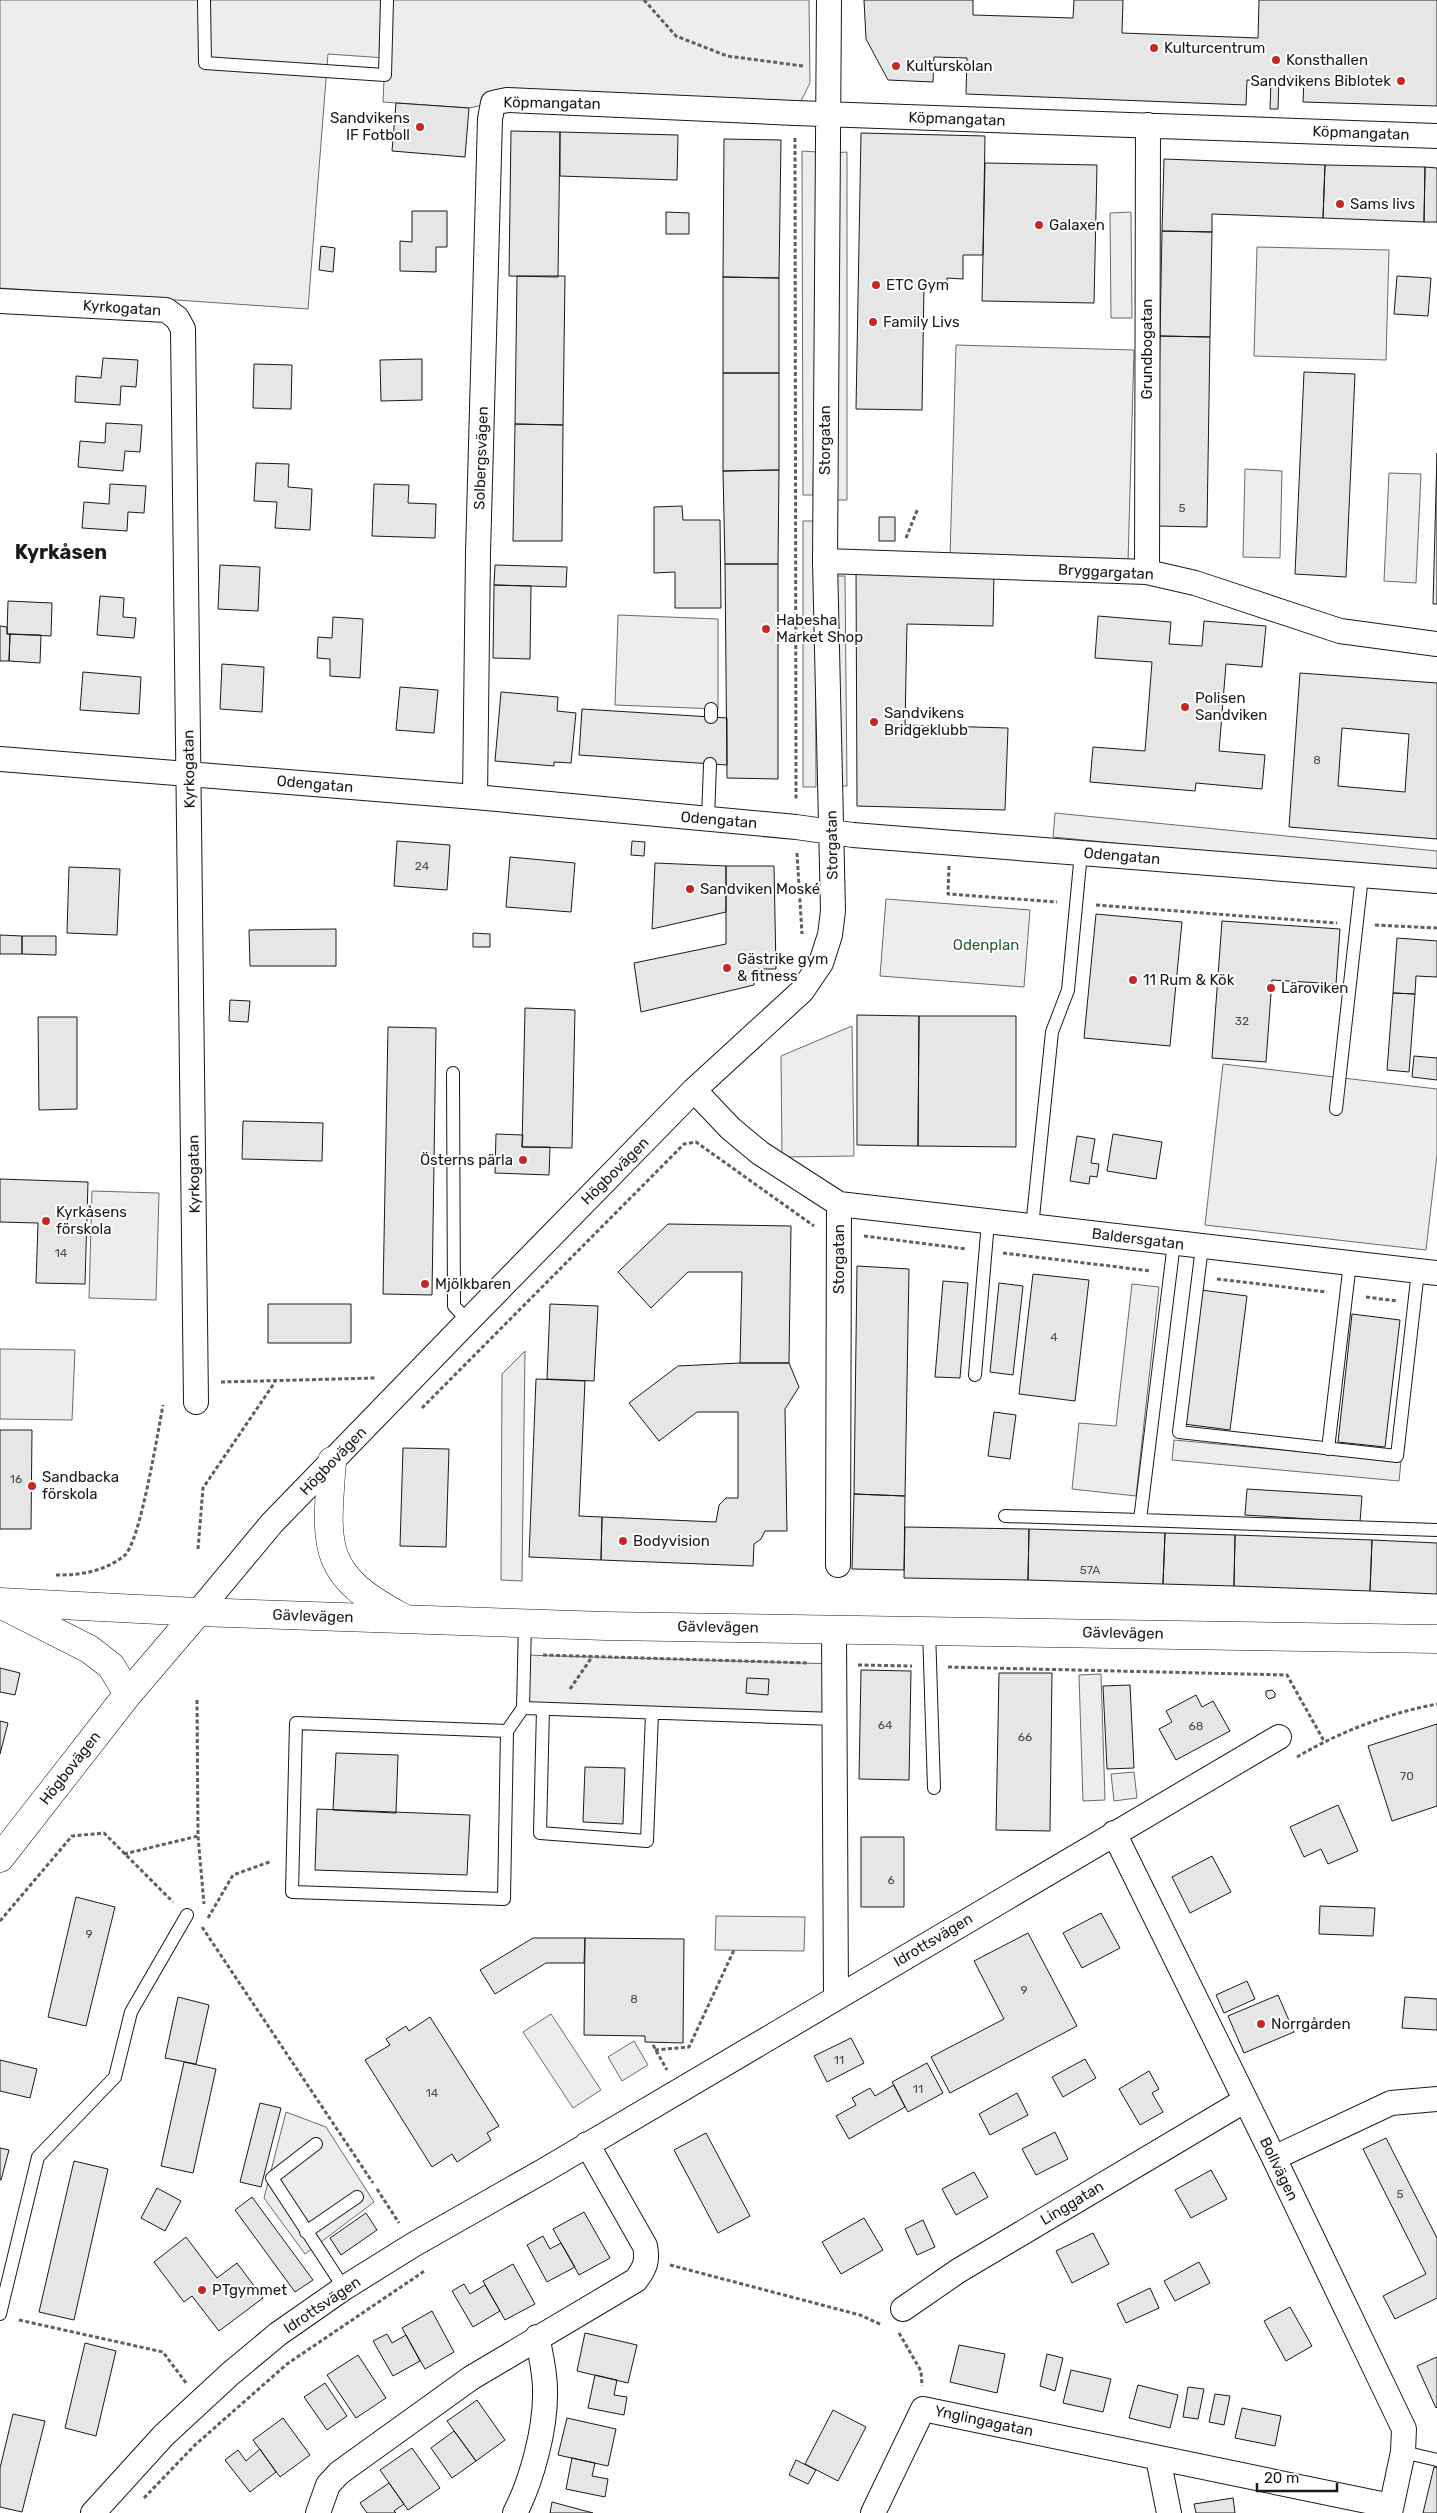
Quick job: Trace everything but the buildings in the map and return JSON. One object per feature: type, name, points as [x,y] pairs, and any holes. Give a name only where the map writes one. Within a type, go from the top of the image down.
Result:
[{"type":"main road","points":[[332,1461],[329,1536],[333,1555],[342,1573],[358,1588],[378,1604],[406,1619]]},
{"type":"main road","points":[[0,1603],[90,1649],[111,1666],[128,1694]]},
{"type":"main road","name":"Gävlevägen","points":[[0,1603],[525,1623],[1437,1639]]},
{"type":"main road","name":"Högbovägen","points":[[0,1858],[128,1694],[198,1612]]},
{"type":"street","name":"Storgatan","points":[[829,0],[825,561],[832,832],[832,919],[830,935],[817,971],[794,998],[694,1090],[730,1128],[760,1154],[839,1204],[827,1233],[838,1565]]},
{"type":"street","name":"Köpmangatan","points":[[490,119],[493,102],[508,100],[795,114],[1437,136]]},
{"type":"street","name":"Solbergsvägen","points":[[475,797],[478,553],[490,119]]},
{"type":"street","name":"Grundbogatan","points":[[1147,572],[1148,125]]},
{"type":"street","name":"Kyrkogatan","points":[[0,301],[166,310],[177,318],[183,329],[196,1390]]},
{"type":"street","name":"Bryggargatan","points":[[825,561],[1147,572],[1195,583],[1340,631],[1437,644]]},
{"type":"street","name":"Odengatan","points":[[0,759],[475,797],[832,832],[1437,881]]},
{"type":"street","name":"Högbovägen","points":[[198,1612],[272,1523],[694,1090]]},
{"type":"street","name":"Baldersgatan","points":[[839,1204],[1428,1272]]},
{"type":"street","points":[[834,1629],[836,1997]]},
{"type":"street","name":"Idrottsvägen","points":[[93,2513],[164,2435],[199,2402],[278,2334],[344,2288],[413,2245],[1279,1737]]},
{"type":"street","name":"Bollvägen","points":[[1114,1833],[1244,2101],[1274,2158],[1404,2429],[1403,2452],[1391,2509]]},
{"type":"street","points":[[1274,2158],[1391,2103],[1437,2099]]},
{"type":"street","name":"Linggatan","points":[[903,2309],[958,2271],[1244,2101]]},
{"type":"street","points":[[318,2513],[328,2485],[339,2473],[471,2378],[537,2337],[636,2280],[644,2269],[647,2259],[645,2246],[587,2144]]},
{"type":"street","points":[[515,2513],[530,2475],[544,2413],[544,2370],[537,2337]]},
{"type":"street","name":"Ynglingagatan","points":[[873,2513],[923,2409],[1391,2509]]},
{"type":"street","points":[[1158,2458],[1168,2513]]},
{"type":"lane","points":[[204,0],[205,63],[385,75],[387,0]]},
{"type":"lane","points":[[708,819],[710,764]]},
{"type":"lane","points":[[1032,1227],[1052,1032],[1068,990],[1081,853]]},
{"type":"lane","points":[[1336,1109],[1362,876]]},
{"type":"lane","points":[[453,1073],[454,1306],[468,1321]]},
{"type":"lane","points":[[974,1375],[988,1222]]},
{"type":"lane","points":[[1140,1520],[1174,1243]]},
{"type":"lane","points":[[1202,1247],[1179,1432],[1328,1449],[1397,1456],[1415,1303],[1428,1272]]},
{"type":"lane","points":[[1328,1449],[1350,1263]]},
{"type":"lane","points":[[1006,1516],[1437,1530]]},
{"type":"lane","points":[[507,1731],[296,1723],[292,1892],[504,1899],[507,1731],[523,1708],[525,1623]]},
{"type":"lane","points":[[929,1630],[934,1788]]},
{"type":"lane","points":[[523,1708],[835,1719]]},
{"type":"lane","points":[[543,1709],[540,1834],[647,1841],[652,1713]]},
{"type":"lane","points":[[5,2316],[38,2157],[115,2077],[131,2012],[187,1915]]},
{"type":"lane","points":[[316,2144],[272,2178],[344,2288]]},
{"type":"lane","points":[[306,2232],[357,2197]]},
{"type":"lane","points":[[1403,2452],[1437,2460]]},
{"type":"path","points":[[644,0],[676,36],[727,56],[810,67]]},
{"type":"path","points":[[795,114],[796,827],[802,934],[800,943]]},
{"type":"path","points":[[897,562],[918,508]]},
{"type":"path","points":[[948,894],[1357,924],[1437,928]]},
{"type":"path","points":[[419,1411],[684,1144],[696,1142],[814,1226],[827,1233],[1170,1273]]},
{"type":"path","points":[[1198,1276],[1415,1303]]},
{"type":"path","points":[[196,1390],[221,1382],[373,1379],[381,1375]]},
{"type":"path","points":[[198,1549],[203,1488],[275,1382]]},
{"type":"path","points":[[52,1576],[89,1574],[126,1556],[140,1522],[163,1405]]},
{"type":"path","points":[[557,1710],[592,1656]]},
{"type":"path","points":[[197,1700],[198,1836],[206,1921]]},
{"type":"path","points":[[1291,1760],[1324,1741],[1412,1708],[1437,1704]]},
{"type":"path","points":[[0,1920],[72,1836],[104,1833],[202,1928],[323,2105],[413,2245]]},
{"type":"path","points":[[124,1854],[198,1836]]},
{"type":"path","points":[[202,1928],[233,1875],[292,1854]]},
{"type":"path","points":[[654,2045],[655,2050],[689,2047],[734,1950]]},
{"type":"path","points":[[647,2259],[860,2315],[899,2332],[921,2371],[923,2409]]},
{"type":"path","points":[[143,2499],[194,2445],[287,2364],[428,2268]]},
{"type":"path","points":[[885,2326],[903,2309]]},
{"type":"path","points":[[5,2316],[163,2352],[199,2402]]},
{"type":"shaded area","points":[[0,0],[809,0],[810,83],[795,113],[493,103],[469,108],[383,102],[385,58],[328,54],[308,309],[0,288]]},
{"type":"shaded area","points":[[802,151],[818,152],[813,495],[803,495]]},
{"type":"shaded area","points":[[847,152],[847,500],[832,500],[832,153]]},
{"type":"shaded area","points":[[1131,212],[1132,318],[1111,318],[1110,213]]},
{"type":"shaded area","points":[[1257,247],[1389,250],[1386,360],[1254,356]]},
{"type":"shaded area","points":[[956,345],[1134,350],[1128,562],[950,557]]},
{"type":"shaded area","points":[[1245,469],[1282,471],[1280,558],[1243,557]]},
{"type":"shaded area","points":[[1389,473],[1421,474],[1416,583],[1384,581]]},
{"type":"shaded area","points":[[803,521],[815,521],[816,787],[803,787]]},
{"type":"shaded area","points":[[833,576],[845,576],[847,786],[835,786]]},
{"type":"shaded area","points":[[618,615],[718,619],[718,709],[615,705]]},
{"type":"shaded area","points":[[1055,813],[1437,851],[1437,875],[1053,837]]},
{"type":"shaded area","name":"Odenplan","points":[[886,899],[1030,910],[1024,987],[880,976]]},
{"type":"shaded area","points":[[852,1026],[854,1156],[782,1157],[781,1056]]},
{"type":"shaded area","points":[[1223,1064],[1437,1089],[1437,1155],[1426,1250],[1205,1225]]},
{"type":"shaded area","points":[[92,1191],[159,1193],[156,1300],[89,1298]]},
{"type":"shaded area","points":[[1132,1284],[1159,1287],[1136,1496],[1072,1489],[1079,1423],[1116,1426]]},
{"type":"shaded area","points":[[0,1349],[75,1350],[72,1420],[0,1419]]},
{"type":"shaded area","points":[[525,1351],[522,1581],[501,1580],[502,1374]]},
{"type":"shaded area","points":[[1174,1440],[1401,1461],[1399,1481],[1172,1460]]},
{"type":"shaded area","points":[[524,1655],[835,1664],[835,1719],[523,1708]]},
{"type":"shaded area","points":[[1101,1674],[1105,1800],[1083,1801],[1079,1675]]},
{"type":"shaded area","points":[[1134,1772],[1137,1798],[1114,1801],[1111,1774]]},
{"type":"shaded area","points":[[716,1916],[805,1917],[804,1951],[715,1950]]},
{"type":"shaded area","points":[[551,2014],[601,2090],[573,2108],[523,2032]]},
{"type":"shaded area","points":[[634,2041],[648,2065],[622,2081],[608,2057]]},
{"type":"shaded area","points":[[286,2112],[326,2127],[374,2202],[305,2254],[264,2198]]},
{"type":"place","name":"Kulturcentrum","points":[[1154,48]]},
{"type":"place","name":"Konsthallen","points":[[1276,60]]},
{"type":"place","name":"Kulturskolan","points":[[896,66]]},
{"type":"place","name":"Sandvikens Biblotek","points":[[1401,81]]},
{"type":"place","name":"Sandvikens IF Fotboll","points":[[420,127]]},
{"type":"place","name":"Sams livs","points":[[1340,204]]},
{"type":"place","name":"Galaxen","points":[[1039,225]]},
{"type":"place","name":"ETC Gym","points":[[876,285]]},
{"type":"place","name":"Family Livs","points":[[873,322]]},
{"type":"place","name":"Habesha Market Shop","points":[[766,629]]},
{"type":"place","name":"Polisen Sandviken","points":[[1185,707]]},
{"type":"place","name":"Sandvikens Bridgeklubb","points":[[874,722]]},
{"type":"place","name":"Sandviken Moské","points":[[690,889]]},
{"type":"place","name":"Gästrike gym & fitness","points":[[727,968]]},
{"type":"place","name":"11 Rum & Kök","points":[[1133,980]]},
{"type":"place","name":"Läroviken","points":[[1271,988]]},
{"type":"place","name":"Österns pärla","points":[[523,1160]]},
{"type":"place","name":"Kyrkåsens förskola","points":[[46,1221]]},
{"type":"place","name":"Mjölkbaren","points":[[425,1284]]},
{"type":"place","name":"Sandbacka förskola","points":[[32,1486]]},
{"type":"place","name":"Bodyvision","points":[[623,1541]]},
{"type":"place","name":"Norrgården","points":[[1261,2024]]},
{"type":"place","name":"PTgymmet","points":[[202,2290]]},
{"type":"district","name":"Kyrkåsen","points":[[61,552]]}]
